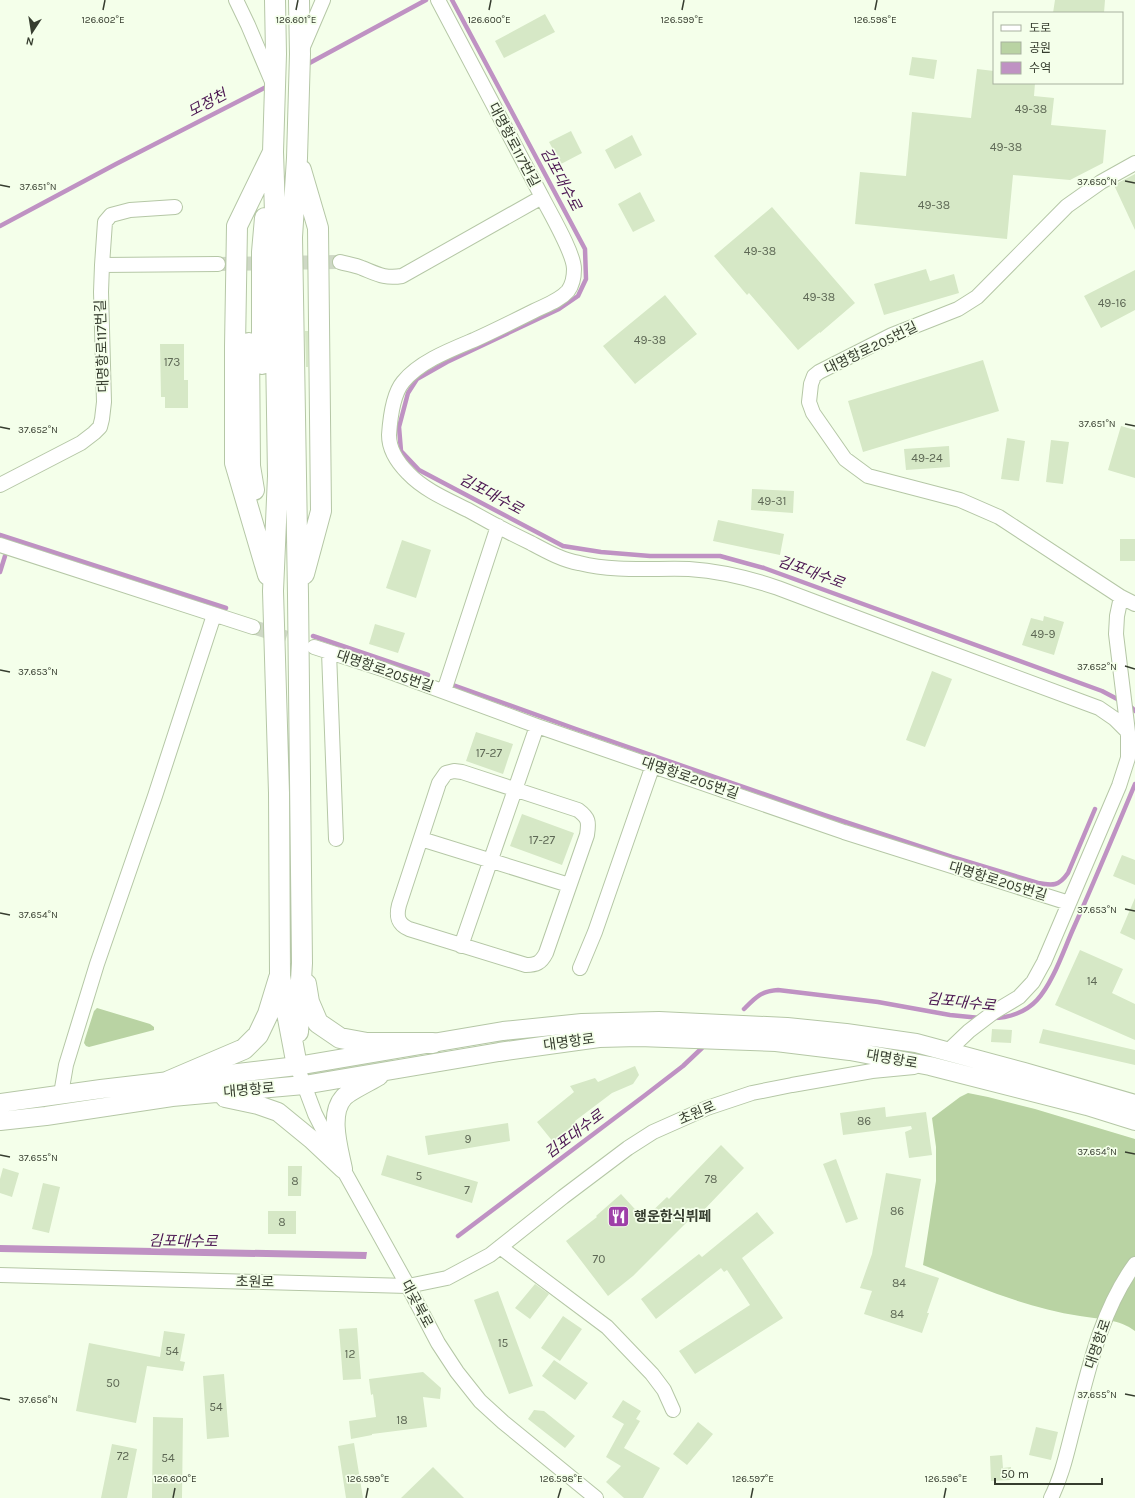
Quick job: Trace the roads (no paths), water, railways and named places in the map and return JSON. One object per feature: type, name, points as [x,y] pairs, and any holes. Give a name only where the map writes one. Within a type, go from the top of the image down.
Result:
[{"type":"highway","points":[[275,0],[269,56],[275,88],[273,144],[276,243],[278,476],[273,591],[279,792],[280,976],[296,1066]]},
{"type":"highway","points":[[296,1066],[302,963],[292,238],[303,40],[299,0]]},
{"type":"highway","points":[[273,144],[237,226],[235,363],[235,463],[273,591]]},
{"type":"highway","points":[[297,158],[318,228],[321,511],[298,595]]},
{"type":"highway","points":[[302,963],[309,1002],[318,1023],[340,1038],[367,1043],[433,1043]]},
{"type":"highway","points":[[171,1089],[244,1049],[258,1035],[268,1014],[280,976]]},
{"type":"main road","name":"대명항로","points":[[0,1121],[46,1116],[171,1089],[503,1031],[582,1023],[659,1021],[787,1026],[916,1043],[1135,1104]]},
{"type":"main road","name":"대명항로","points":[[0,1103],[61,1094],[304,1085],[499,1052],[605,1038],[639,1037],[776,1042],[850,1051],[930,1066],[1064,1100],[1135,1120]]},
{"type":"main road","points":[[343,1169],[335,1125],[337,1112],[344,1098],[387,1072]]},
{"type":"main road","points":[[171,1089],[229,1098],[278,1112],[311,1139],[343,1169]]},
{"type":"street","points":[[236,0],[248,25],[269,56]]},
{"type":"street","points":[[303,40],[324,0]]},
{"type":"street","name":"대명항로117번길","points":[[340,262],[360,267],[381,276],[391,278],[402,276],[542,197],[440,1]]},
{"type":"street","name":"대명항로205번길","points":[[1135,163],[1101,182],[1067,206],[977,297],[958,309],[892,335],[819,372],[814,376],[811,384],[809,402],[820,425],[845,459],[868,476],[960,500],[999,517],[1121,597],[1135,604]]},
{"type":"street","points":[[542,197],[567,246],[574,266],[574,279],[569,290],[559,298],[512,322],[442,354],[415,371],[402,383],[395,399],[389,441],[395,458],[408,474],[425,487],[498,526],[547,551],[577,563],[605,568],[690,569],[752,579],[1099,708],[1115,719],[1128,732]]},
{"type":"street","name":"대명항로117번길","points":[[0,485],[81,443],[100,427],[104,402],[101,292],[105,222],[111,215],[130,210],[175,207]]},
{"type":"street","points":[[102,265],[218,264]]},
{"type":"street","points":[[444,691],[498,526]]},
{"type":"street","points":[[0,545],[253,628]]},
{"type":"street","points":[[948,1051],[969,1031],[994,1012],[1019,997],[1033,982],[1044,962],[1119,786],[1128,758],[1128,732],[1116,634],[1117,616],[1121,597]]},
{"type":"street","points":[[61,1094],[66,1065],[97,964],[155,796],[214,615]]},
{"type":"street","name":"대명항로205번길","points":[[314,647],[444,691],[537,726],[851,834],[1069,903]]},
{"type":"street","points":[[329,652],[336,839]]},
{"type":"street","points":[[461,946],[537,726]]},
{"type":"street","points":[[580,968],[595,932],[653,765]]},
{"type":"street","points":[[454,771],[462,772],[578,810],[585,815],[588,820],[587,835],[551,940],[541,961],[535,965],[526,965],[410,930],[402,926],[398,920],[399,905],[421,839],[439,783],[446,773],[454,771]]},
{"type":"street","points":[[421,839],[569,885]]},
{"type":"street","points":[[841,1076],[848,1070],[852,1063],[850,1051]]},
{"type":"street","name":"대곶북로","points":[[296,1066],[315,1114],[343,1169],[438,1343],[457,1372],[480,1401],[503,1422],[596,1498]]},
{"type":"street","name":"초원로","points":[[0,1275],[408,1286],[447,1278],[490,1255],[628,1148],[653,1132],[707,1108],[727,1100],[752,1093],[872,1070],[930,1066]]},
{"type":"street","points":[[500,1247],[607,1327],[652,1374],[664,1390],[673,1410]]},
{"type":"street","name":"대명항로","points":[[1051,1498],[1064,1465],[1098,1336],[1118,1292],[1135,1264]]},
{"type":"water","points":[[0,1245],[367,1252],[366,1259],[0,1252]]},
{"type":"waterway","name":"모정천","points":[[304,66],[426,0]]},
{"type":"waterway","name":"김포대수로","points":[[452,0],[585,249],[586,279],[578,296],[559,309],[447,362],[417,379],[408,393],[399,427],[401,451],[419,470],[563,546],[601,552],[650,556],[720,556],[764,568],[1102,691],[1121,701]]},
{"type":"waterway","name":"모정천","points":[[0,226],[116,164],[270,85]]},
{"type":"waterway","points":[[0,535],[226,608]]},
{"type":"waterway","points":[[0,572],[5,556]]},
{"type":"waterway","points":[[313,636],[428,675]]},
{"type":"waterway","points":[[453,685],[824,815],[952,857],[1048,885],[1059,883],[1068,873],[1095,809]]},
{"type":"waterway","name":"김포대수로","points":[[1128,704],[1135,711]]},
{"type":"waterway","name":"김포대수로","points":[[993,1018],[1017,1014],[1028,1008],[1037,1000],[1048,985],[1058,965],[1135,784]]},
{"type":"waterway","name":"김포대수로","points":[[744,1009],[759,995],[778,990],[878,1002],[950,1015],[980,1018]]},
{"type":"waterway","name":"김포대수로","points":[[458,1236],[683,1066],[702,1048]]},
{"type":"tunnel","points":[[218,264],[340,262]]},
{"type":"tunnel","points":[[253,627],[306,644]]},
{"type":"place","name":"행운한식뷔페","points":[[619,1216]]}]
